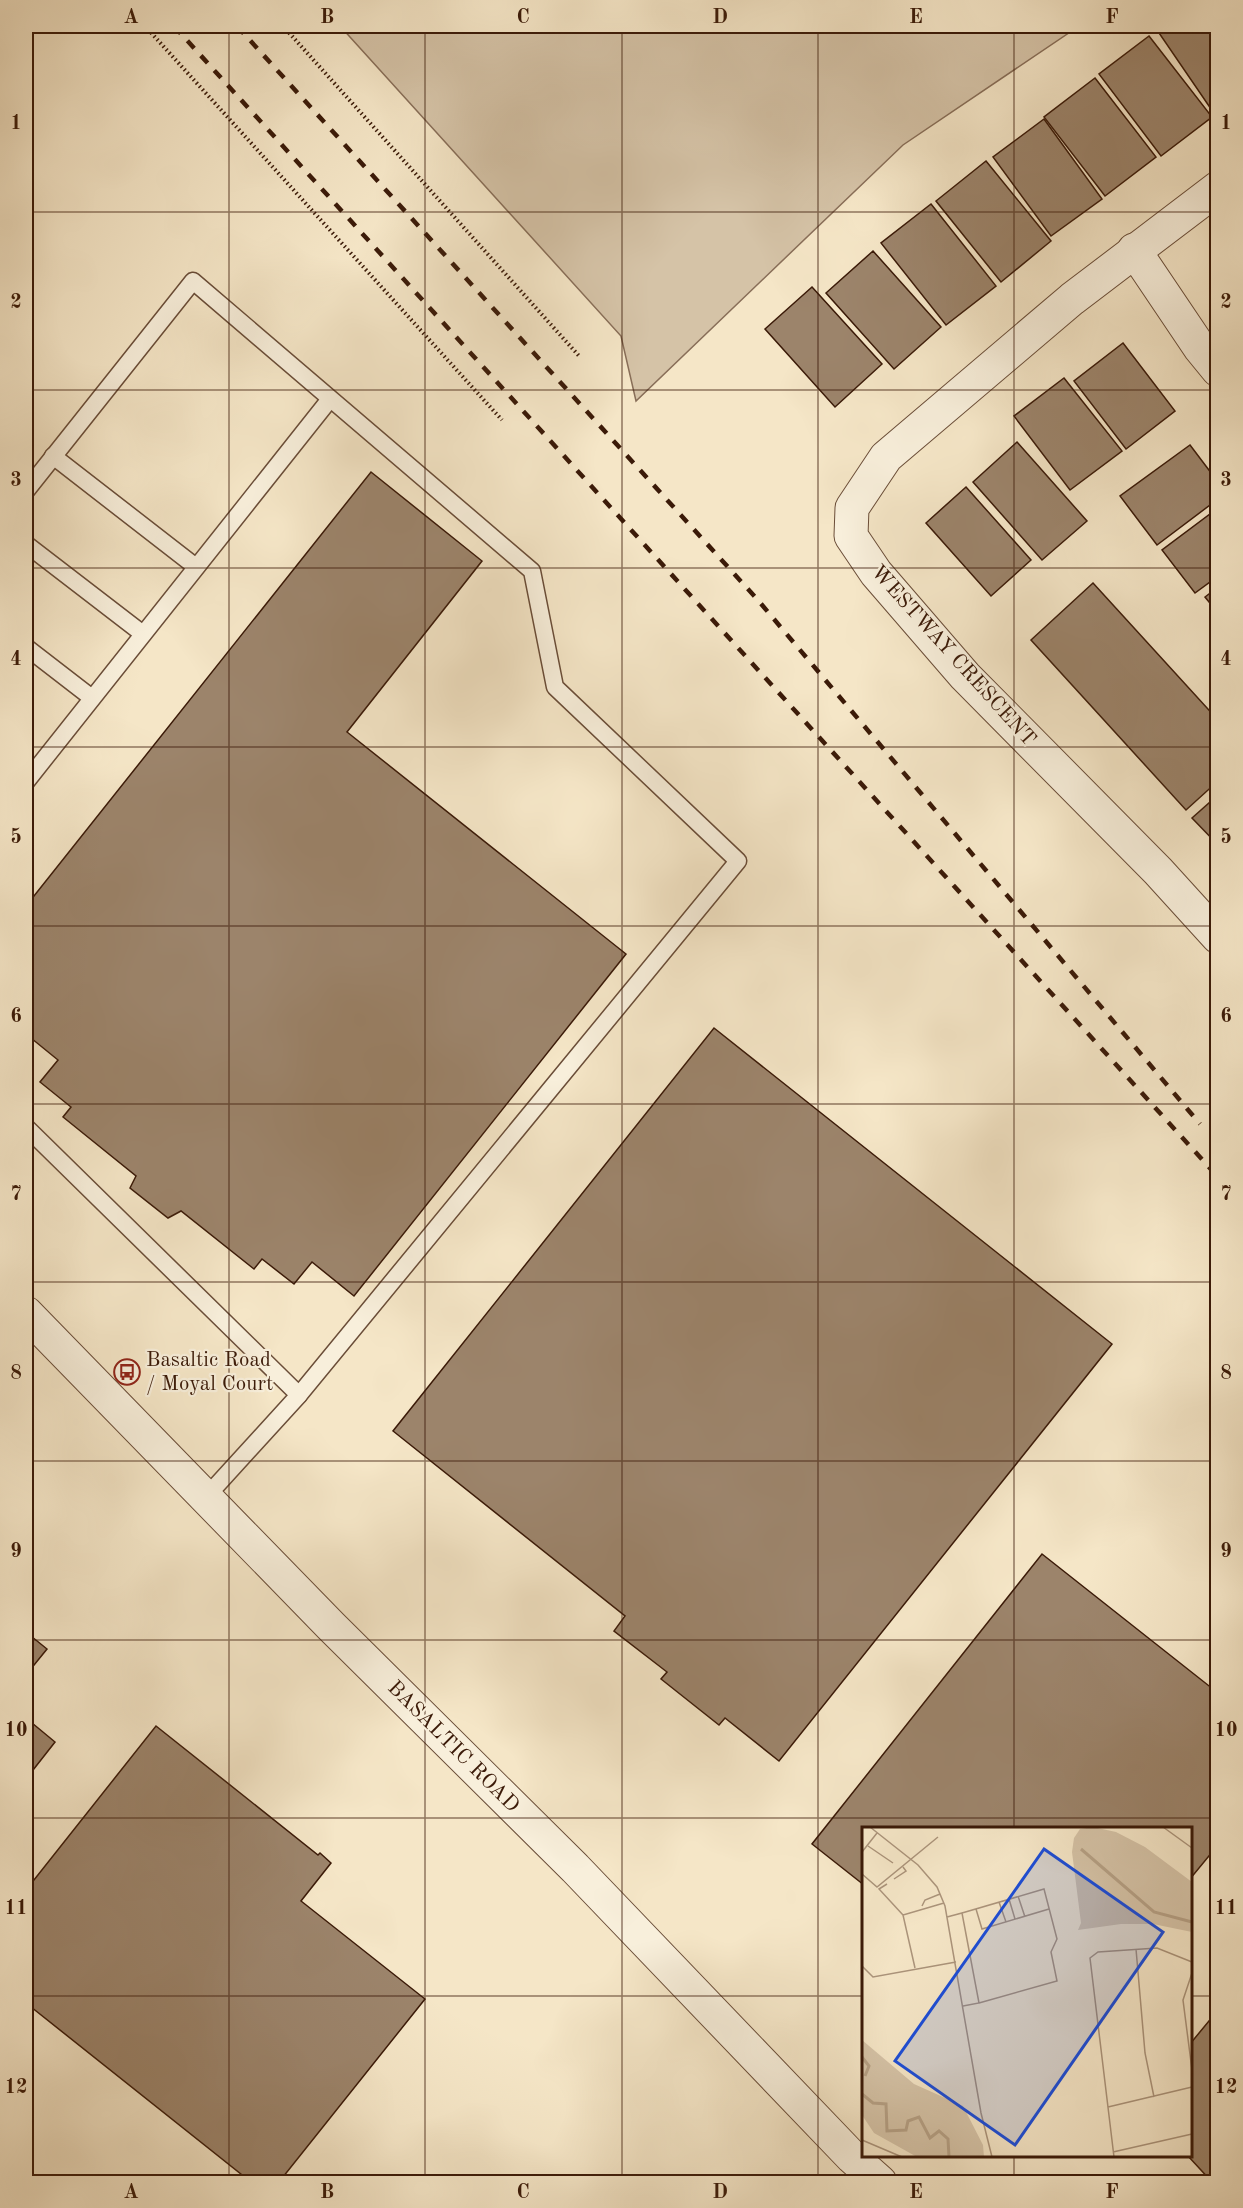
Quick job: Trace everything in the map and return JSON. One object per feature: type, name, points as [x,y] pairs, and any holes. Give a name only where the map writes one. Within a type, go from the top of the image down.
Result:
[{"type":"street","name":"WESTWAY CRESCENT","points":[[1218,188],[1071,298],[886,457],[852,508],[851,536],[876,573],[966,676],[1158,872],[1218,937]]},
{"type":"street","points":[[1134,250],[1200,348],[1218,370]]},
{"type":"street","name":"BASALTIC ROAD","points":[[26,1312],[331,1626],[575,1868],[843,2149],[880,2182]]},
{"type":"lane","points":[[26,491],[193,281],[532,571],[555,687],[738,861],[299,1395],[206,1497]]},
{"type":"lane","points":[[26,782],[330,399]]},
{"type":"lane","points":[[53,456],[196,567]]},
{"type":"lane","points":[[26,544],[143,634]]},
{"type":"lane","points":[[26,647],[92,698]]},
{"type":"lane","points":[[26,1127],[299,1395]]},
{"type":"path","points":[[145,26],[502,420]]},
{"type":"path","points":[[283,26],[580,357]]},
{"type":"shaded area","points":[[340,26],[1079,26],[903,145],[636,401],[621,336]]},
{"type":"building","points":[[1164,26],[1218,26],[1218,105],[1211,109],[1157,30]]},
{"type":"building","points":[[1149,36],[1212,117],[1161,156],[1099,74]]},
{"type":"building","points":[[1095,78],[1156,157],[1105,196],[1044,117]]},
{"type":"building","points":[[1044,119],[1102,199],[1051,236],[993,157]]},
{"type":"building","points":[[986,161],[1051,241],[1001,282],[936,201]]},
{"type":"building","points":[[931,204],[996,286],[946,325],[881,243]]},
{"type":"building","points":[[873,251],[941,327],[894,369],[826,293]]},
{"type":"building","points":[[812,287],[882,364],[835,407],[765,329]]},
{"type":"building","points":[[1123,343],[1175,411],[1126,449],[1074,381]]},
{"type":"building","points":[[1064,378],[1122,451],[1070,490],[1014,416]]},
{"type":"building","points":[[1017,442],[1087,521],[1042,560],[973,482]]},
{"type":"building","points":[[1190,445],[1218,482],[1218,499],[1157,545],[1120,496]]},
{"type":"building","points":[[371,472],[482,561],[347,732],[626,954],[354,1296],[312,1262],[294,1284],[262,1259],[254,1269],[181,1211],[168,1218],[130,1188],[136,1176],[63,1117],[71,1107],[40,1082],[58,1060],[26,1034],[26,906]]},
{"type":"building","points":[[966,487],[1031,560],[991,596],[926,523]]},
{"type":"building","points":[[1218,508],[1218,576],[1195,593],[1162,550]]},
{"type":"building","points":[[1093,583],[1218,720],[1218,781],[1186,810],[1031,640]]},
{"type":"building","points":[[1218,587],[1218,613],[1205,597]]},
{"type":"building","points":[[1218,795],[1218,845],[1192,818]]},
{"type":"building","points":[[714,1028],[1112,1344],[779,1761],[725,1718],[719,1725],[661,1679],[667,1672],[614,1631],[625,1616],[393,1431]]},
{"type":"building","points":[[1042,1554],[1218,1693],[1218,1845],[1192,1877],[1192,1827],[862,1827],[862,1883],[812,1844]]},
{"type":"building","points":[[26,1632],[47,1649],[26,1675]]},
{"type":"building","points":[[26,1718],[55,1742],[26,1779]]},
{"type":"building","points":[[156,1726],[331,1863],[301,1901],[425,1999],[279,2182],[251,2182],[26,2003],[26,1890]]},
{"type":"building","points":[[1218,2010],[1218,2182],[1212,2182],[1189,2157],[1192,2157],[1192,2042]]},
{"type":"railway","points":[[174,26],[1218,1177]]},
{"type":"railway","points":[[237,26],[757,599],[1200,1124]]},
{"type":"place","name":"Basaltic Road / Moyal Court","points":[[127,1372]]}]
